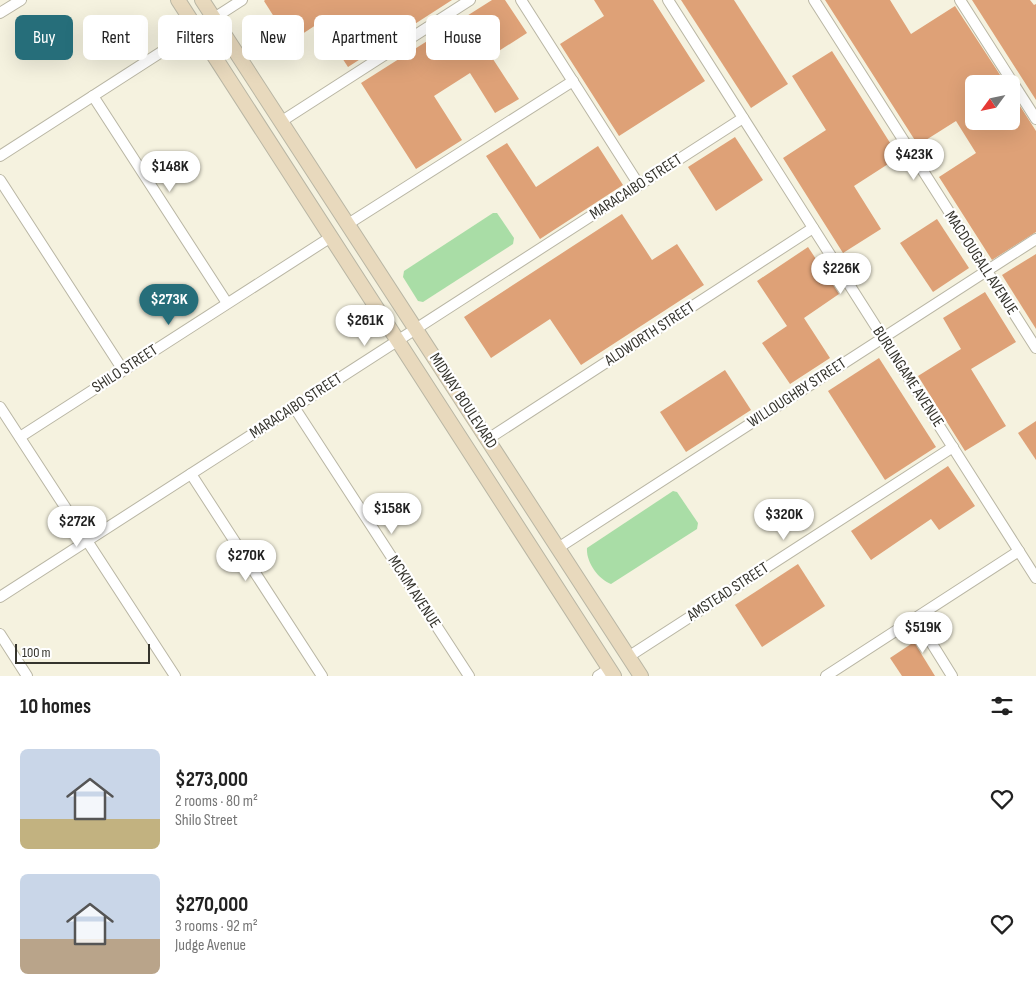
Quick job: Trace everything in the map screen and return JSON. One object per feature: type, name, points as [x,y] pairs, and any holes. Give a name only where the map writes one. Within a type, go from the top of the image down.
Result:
[{"type":"street","points":[[0,13],[21,0]]},
{"type":"street","name":"MIDWAY BOULEVARD","points":[[178,0],[188,15]]},
{"type":"street","name":"MIDWAY BOULEVARD","points":[[202,0],[212,15]]},
{"type":"street","points":[[219,15],[242,0]]},
{"type":"street","points":[[282,121],[470,0]]},
{"type":"street","points":[[521,0],[639,185]]},
{"type":"street","name":"BURLINGAME AVENUE","points":[[668,0],[1036,578]]},
{"type":"street","name":"MACDOUGALL AVENUE","points":[[814,0],[1036,348]]},
{"type":"street","points":[[960,0],[1036,119]]},
{"type":"street","name":"MIDWAY BOULEVARD","points":[[232,45],[641,676]]},
{"type":"street","points":[[0,156],[158,54]]},
{"type":"street","name":"MIDWAY BOULEVARD","points":[[217,60],[398,340],[607,674]]},
{"type":"street","points":[[348,224],[573,81]]},
{"type":"street","points":[[93,96],[227,304]]},
{"type":"street","name":"MARACAIBO STREET","points":[[0,597],[743,118]]},
{"type":"street","points":[[0,180],[124,370]]},
{"type":"street","name":"ALDWORTH STREET","points":[[488,439],[813,228]]},
{"type":"street","name":"SHILO STREET","points":[[20,437],[331,236]]},
{"type":"street","name":"WILLOUGHBY STREET","points":[[558,548],[1036,239]]},
{"type":"street","points":[[0,407],[175,676]]},
{"type":"street","name":"MCKIM AVENUE","points":[[294,407],[469,676]]},
{"type":"street","name":"AMSTEAD STREET","points":[[628,656],[953,447]]},
{"type":"street","points":[[191,474],[322,676]]},
{"type":"street","points":[[826,676],[1019,551]]},
{"type":"street","points":[[916,618],[952,676]]},
{"type":"street","points":[[0,634],[27,676]]},
{"type":"shaded area","points":[[452,0],[416,23],[416,15],[314,15],[314,26],[304,33],[304,15],[273,15],[264,1]]},
{"type":"shaded area","points":[[492,0],[505,0],[527,33],[500,50],[500,15],[468,15]]},
{"type":"shaded area","points":[[594,0],[653,0],[705,81],[619,136],[560,44],[604,16]]},
{"type":"shaded area","points":[[681,0],[734,0],[788,84],[751,108]]},
{"type":"shaded area","points":[[825,0],[890,0],[911,34],[955,6],[1000,75],[965,75],[965,130],[1020,130],[1020,106],[1036,131],[1036,232],[992,260],[939,177],[976,153],[956,121],[918,145]]},
{"type":"shaded area","points":[[972,0],[1030,0],[1034,5],[1036,4],[1036,100]]},
{"type":"shaded area","points":[[426,42],[426,60],[494,60],[519,99],[495,113],[470,73],[434,96],[462,140],[416,169],[361,83],[397,60],[416,60],[416,48]]},
{"type":"shaded area","points":[[832,51],[899,157],[854,186],[881,229],[843,253],[783,158],[826,130],[792,76]]},
{"type":"shaded area","points":[[343,60],[359,60],[348,67]]},
{"type":"shaded area","points":[[735,137],[763,180],[716,211],[688,167]]},
{"type":"shaded area","points":[[507,143],[536,187],[598,146],[623,185],[540,239],[486,156]]},
{"type":"shaded area","points":[[493,213],[497,213],[514,238],[513,244],[423,302],[418,301],[403,277],[404,271]]},
{"type":"shaded area","points":[[622,214],[652,260],[677,244],[704,285],[581,365],[550,319],[491,358],[464,317]]},
{"type":"shaded area","points":[[937,219],[969,268],[933,292],[900,243]]},
{"type":"shaded area","points":[[808,247],[839,294],[804,318],[830,358],[790,384],[762,343],[787,326],[757,281]]},
{"type":"shaded area","points":[[1036,254],[1036,329],[1002,275]]},
{"type":"shaded area","points":[[985,292],[1016,342],[971,369],[1006,426],[965,451],[918,376],[961,349],[943,318]]},
{"type":"shaded area","points":[[879,358],[936,447],[885,480],[828,391]]},
{"type":"shaded area","points":[[725,370],[751,410],[686,452],[660,412]]},
{"type":"shaded area","points":[[1036,421],[1036,460],[1018,433]]},
{"type":"shaded area","points":[[948,466],[975,506],[939,530],[931,519],[871,560],[851,531]]},
{"type":"shaded area","points":[[673,491],[677,492],[698,523],[697,529],[611,584],[606,582],[597,574],[588,559],[587,548]]},
{"type":"shaded area","points":[[798,564],[825,606],[762,647],[735,605]]},
{"type":"shaded area","points":[[914,642],[935,676],[902,676],[890,658]]}]
